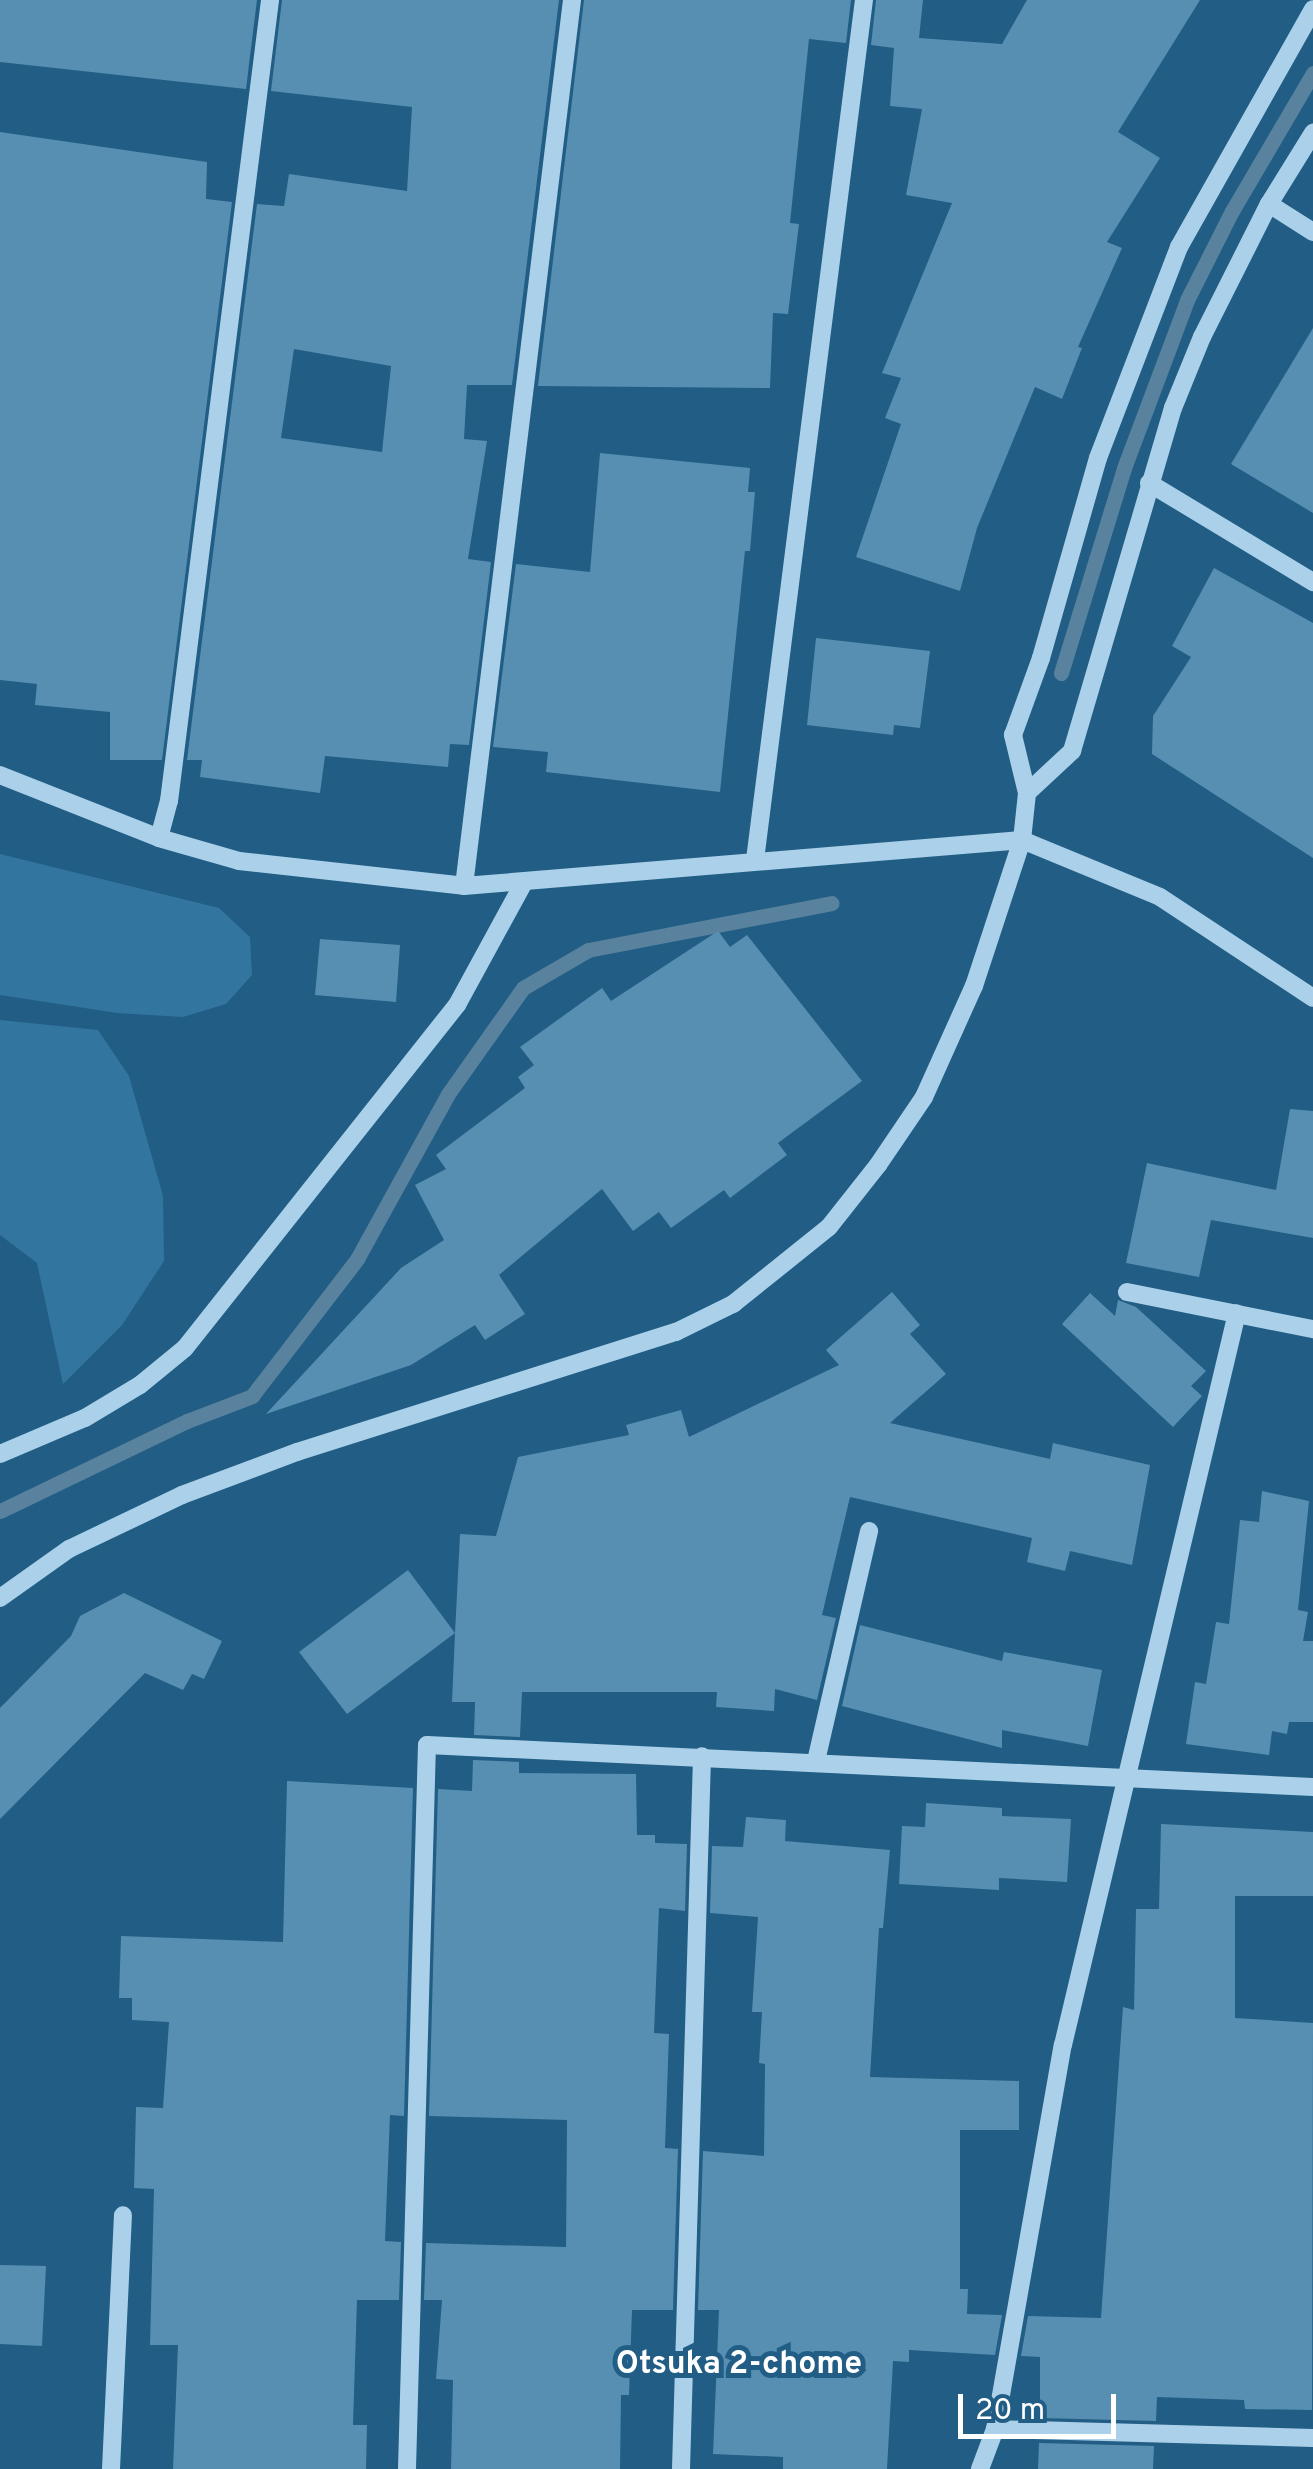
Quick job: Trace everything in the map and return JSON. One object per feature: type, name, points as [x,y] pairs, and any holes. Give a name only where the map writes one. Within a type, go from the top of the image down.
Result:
[{"type":"street","points":[[159,838],[168,801],[270,0]]},
{"type":"street","points":[[464,886],[572,0]]},
{"type":"street","points":[[755,860],[864,0]]},
{"type":"street","points":[[0,1598],[68,1549],[182,1495],[296,1452],[676,1332],[733,1304],[829,1226],[878,1165],[924,1096],[994,933],[1022,840],[1028,793],[1013,735],[1041,658],[1098,458],[1178,246],[1311,4]]},
{"type":"street","points":[[1028,793],[1072,751],[1149,483],[1202,337],[1269,204],[1313,133]]},
{"type":"street","points":[[1269,204],[1313,232]]},
{"type":"street","points":[[1149,483],[1313,582]]},
{"type":"street","points":[[0,775],[159,838],[238,861],[464,886],[1022,840],[1160,897],[1313,998]]},
{"type":"street","points":[[0,1454],[85,1418],[140,1384],[185,1348],[457,1005],[523,884]]},
{"type":"street","points":[[1128,1292],[1313,1329]]},
{"type":"street","points":[[980,2469],[994,2429],[1063,2045],[1101,1901],[1125,1780],[1237,1314]]},
{"type":"street","points":[[816,1761],[869,1531]]},
{"type":"street","points":[[408,2469],[427,1744],[1313,1787]]},
{"type":"street","points":[[681,2469],[702,1756]]},
{"type":"street","points":[[111,2469],[123,2215]]},
{"type":"street","points":[[994,2429],[1313,2438]]},
{"type":"shaded area","points":[[0,854],[219,908],[250,937],[252,975],[226,1004],[183,1017],[117,1013],[0,995]]},
{"type":"shaded area","points":[[0,1020],[98,1030],[129,1076],[163,1196],[164,1261],[122,1325],[63,1384],[37,1263],[0,1235]]},
{"type":"building","points":[[0,0],[257,0],[246,89],[0,62]]},
{"type":"building","points":[[282,0],[559,0],[512,385],[467,385],[464,439],[487,441],[468,559],[491,562],[469,745],[450,744],[448,767],[325,756],[320,793],[200,777],[202,760],[187,760],[257,204],[284,206],[289,174],[407,191],[412,107],[271,91]],"holes":[[[294,349],[391,366],[382,452],[281,438]]]},
{"type":"building","points":[[584,0],[851,0],[846,43],[809,39],[790,223],[799,224],[788,314],[773,313],[770,388],[538,386]]},
{"type":"building","points":[[876,0],[923,0],[919,38],[1002,44],[1027,0],[1200,0],[1118,132],[1160,158],[1107,242],[1122,248],[1078,347],[1082,348],[1062,399],[1035,387],[977,528],[960,591],[856,557],[901,424],[885,418],[901,378],[882,373],[952,203],[906,195],[922,109],[890,106],[894,48],[871,45]]},
{"type":"building","points":[[0,132],[207,162],[206,199],[232,202],[162,760],[110,760],[110,712],[35,705],[37,684],[0,680]]},
{"type":"building","points":[[1313,328],[1313,513],[1231,464]]},
{"type":"building","points":[[600,453],[750,468],[748,492],[755,492],[750,551],[745,551],[720,792],[546,772],[548,752],[493,747],[516,564],[590,572]]},
{"type":"building","points":[[1214,568],[1313,623],[1313,858],[1152,754],[1153,716],[1191,657],[1172,646]]},
{"type":"building","points":[[816,638],[930,651],[920,728],[894,725],[893,735],[807,725]]},
{"type":"building","points":[[718,931],[730,947],[747,935],[862,1081],[778,1143],[787,1155],[730,1198],[724,1190],[671,1228],[659,1212],[633,1231],[602,1189],[499,1275],[525,1314],[485,1340],[475,1325],[411,1365],[266,1414],[401,1268],[444,1240],[415,1185],[446,1169],[436,1155],[525,1088],[518,1077],[534,1065],[520,1047],[602,988],[611,1001]]},
{"type":"building","points":[[320,939],[400,945],[396,1002],[315,995]]},
{"type":"building","points":[[1290,1109],[1313,1111],[1313,1238],[1211,1220],[1199,1277],[1126,1263],[1147,1163],[1276,1190]]},
{"type":"building","points":[[892,1292],[920,1325],[910,1334],[946,1374],[890,1423],[1050,1459],[1053,1443],[1150,1465],[1132,1565],[1070,1551],[1065,1571],[1027,1562],[1032,1538],[850,1497],[822,1615],[836,1618],[817,1700],[775,1689],[774,1711],[716,1707],[717,1692],[522,1692],[520,1737],[474,1735],[475,1702],[452,1702],[460,1534],[496,1536],[518,1457],[629,1435],[626,1425],[681,1410],[689,1437],[839,1365],[826,1350]]},
{"type":"building","points":[[1090,1293],[1115,1316],[1118,1300],[1136,1307],[1206,1371],[1191,1386],[1202,1396],[1173,1427],[1062,1324]]},
{"type":"building","points":[[1262,1491],[1309,1501],[1298,1610],[1308,1612],[1303,1641],[1313,1641],[1313,1722],[1289,1722],[1287,1734],[1272,1731],[1269,1755],[1186,1744],[1195,1682],[1206,1684],[1216,1622],[1229,1624],[1240,1520],[1259,1522]]},
{"type":"building","points":[[408,1570],[455,1633],[347,1714],[299,1652]]},
{"type":"building","points":[[124,1593],[222,1641],[204,1679],[192,1674],[183,1690],[145,1673],[0,1819],[0,1708],[71,1636],[80,1616]]},
{"type":"building","points":[[860,1625],[1002,1661],[1004,1652],[1102,1670],[1088,1746],[1002,1730],[1002,1748],[842,1706]]},
{"type":"building","points":[[473,1760],[519,1762],[519,1773],[636,1774],[637,1835],[655,1835],[655,1843],[687,1844],[685,1911],[659,1908],[654,2033],[669,2034],[665,2148],[678,2149],[673,2310],[632,2310],[629,2395],[621,2395],[620,2469],[451,2469],[453,2380],[436,2379],[442,2300],[424,2300],[426,2243],[566,2247],[567,2120],[429,2116],[438,1789],[472,1791]]},
{"type":"building","points":[[287,1781],[413,1788],[404,2116],[390,2115],[385,2241],[401,2242],[399,2300],[357,2300],[353,2425],[367,2425],[366,2469],[173,2469],[178,2345],[150,2345],[154,2189],[134,2188],[136,2107],[163,2108],[169,2022],[132,2020],[132,1998],[119,1998],[121,1936],[283,1942]]},
{"type":"building","points":[[926,1803],[1002,1808],[1002,1816],[1071,1819],[1067,1882],[999,1878],[999,1890],[899,1884],[902,1826],[925,1827]]},
{"type":"building","points":[[746,1817],[786,1820],[785,1841],[890,1850],[883,1928],[879,1928],[870,2077],[1019,2081],[1019,2130],[960,2130],[960,2289],[968,2289],[967,2314],[1002,2315],[995,2355],[909,2350],[909,2362],[893,2361],[887,2469],[783,2469],[783,2457],[713,2454],[719,2310],[698,2310],[703,2151],[764,2156],[765,2064],[759,2063],[762,2012],[752,2012],[758,1917],[710,1913],[712,1846],[743,1847]]},
{"type":"building","points":[[1161,1824],[1313,1832],[1313,1896],[1235,1896],[1235,2018],[1313,2023],[1312,2410],[1245,2409],[1244,2400],[1157,2397],[1156,2421],[1040,2418],[1040,2357],[1021,2356],[1028,2316],[1101,2318],[1123,2007],[1134,2010],[1136,1909],[1159,1909]]},
{"type":"building","points":[[0,2265],[46,2266],[42,2346],[0,2344]]},
{"type":"building","points":[[1039,2443],[1154,2446],[1153,2469],[1038,2469]]},
{"type":"waterway","points":[[1061,673],[1124,468],[1187,300],[1232,211],[1313,73]]},
{"type":"waterway","points":[[0,1511],[187,1421],[252,1396],[357,1259],[448,1094],[523,988],[588,950],[832,903]]},
{"type":"district","name":"Otsuka 2-chome","points":[[739,2365]]}]
